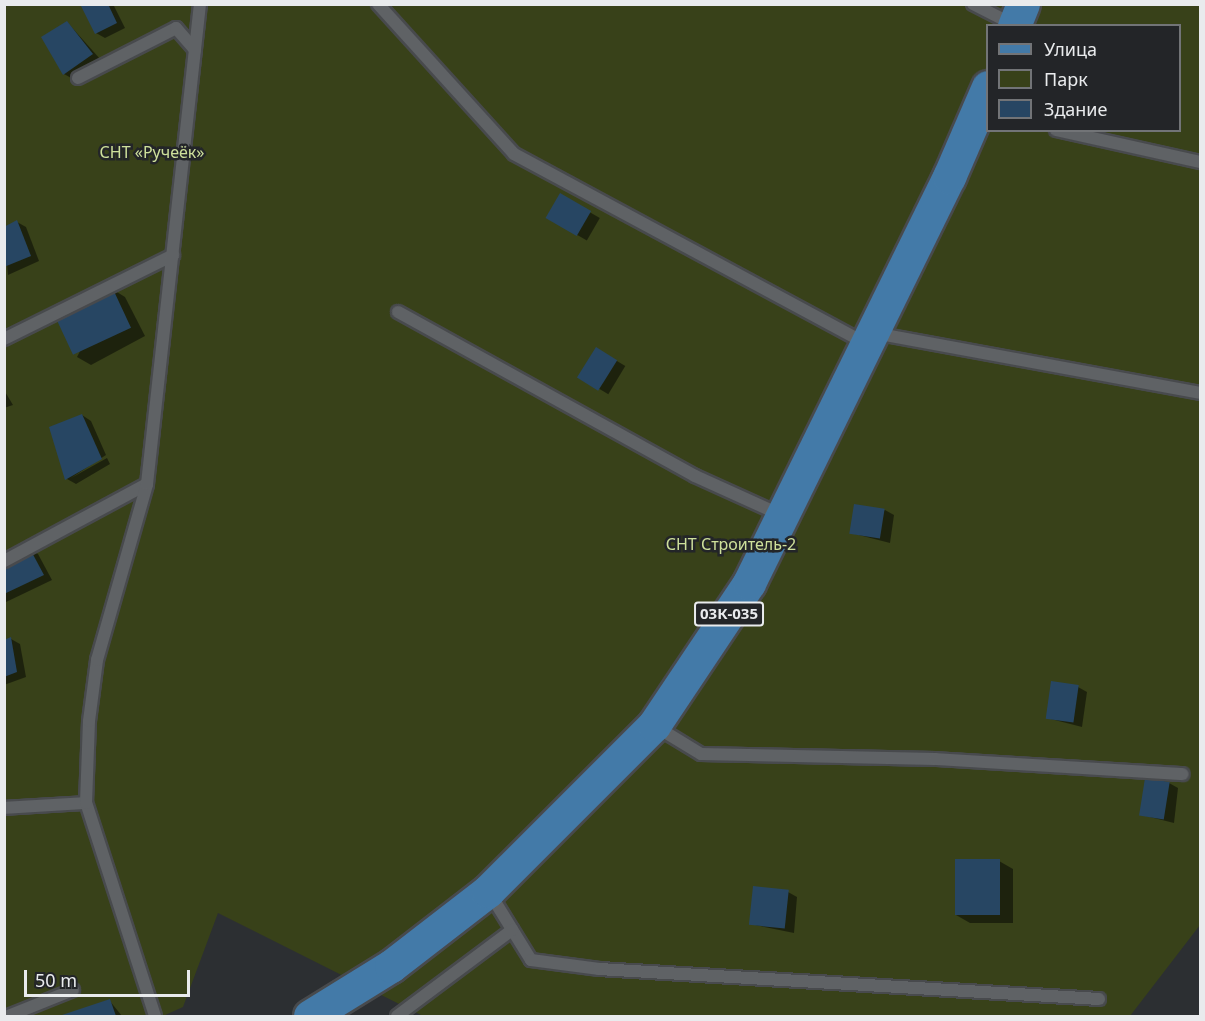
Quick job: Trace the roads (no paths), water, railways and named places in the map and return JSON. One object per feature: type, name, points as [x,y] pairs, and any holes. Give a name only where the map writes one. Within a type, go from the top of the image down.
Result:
[{"type":"main road","points":[[1014,24],[1023,4]]},
{"type":"main road","name":"03К-035","points":[[310,1017],[392,966],[488,891],[654,725],[749,583],[985,99]]},
{"type":"lane","points":[[155,1017],[86,803],[97,660],[147,484],[200,4]]},
{"type":"lane","points":[[378,4],[514,154],[868,338],[1200,393]]},
{"type":"lane","points":[[972,4],[1012,24]]},
{"type":"lane","points":[[78,78],[176,28],[195,50]]},
{"type":"lane","points":[[1065,132],[1200,162]]},
{"type":"lane","points":[[4,339],[172,255]]},
{"type":"lane","points":[[398,312],[695,476],[782,516]]},
{"type":"lane","points":[[4,561],[147,484]]},
{"type":"lane","points":[[654,725],[701,754],[935,759],[1183,774]]},
{"type":"lane","points":[[4,808],[86,803]]},
{"type":"lane","points":[[488,891],[531,960],[599,969],[1099,999]]},
{"type":"lane","points":[[397,1017],[512,930]]},
{"type":"lane","points":[[8,1017],[73,990]]},
{"type":"park label","name":"СНТ «Ручеёк»","points":[[152,152]]},
{"type":"park label","name":"СНТ Строитель-2","points":[[731,544]]}]
